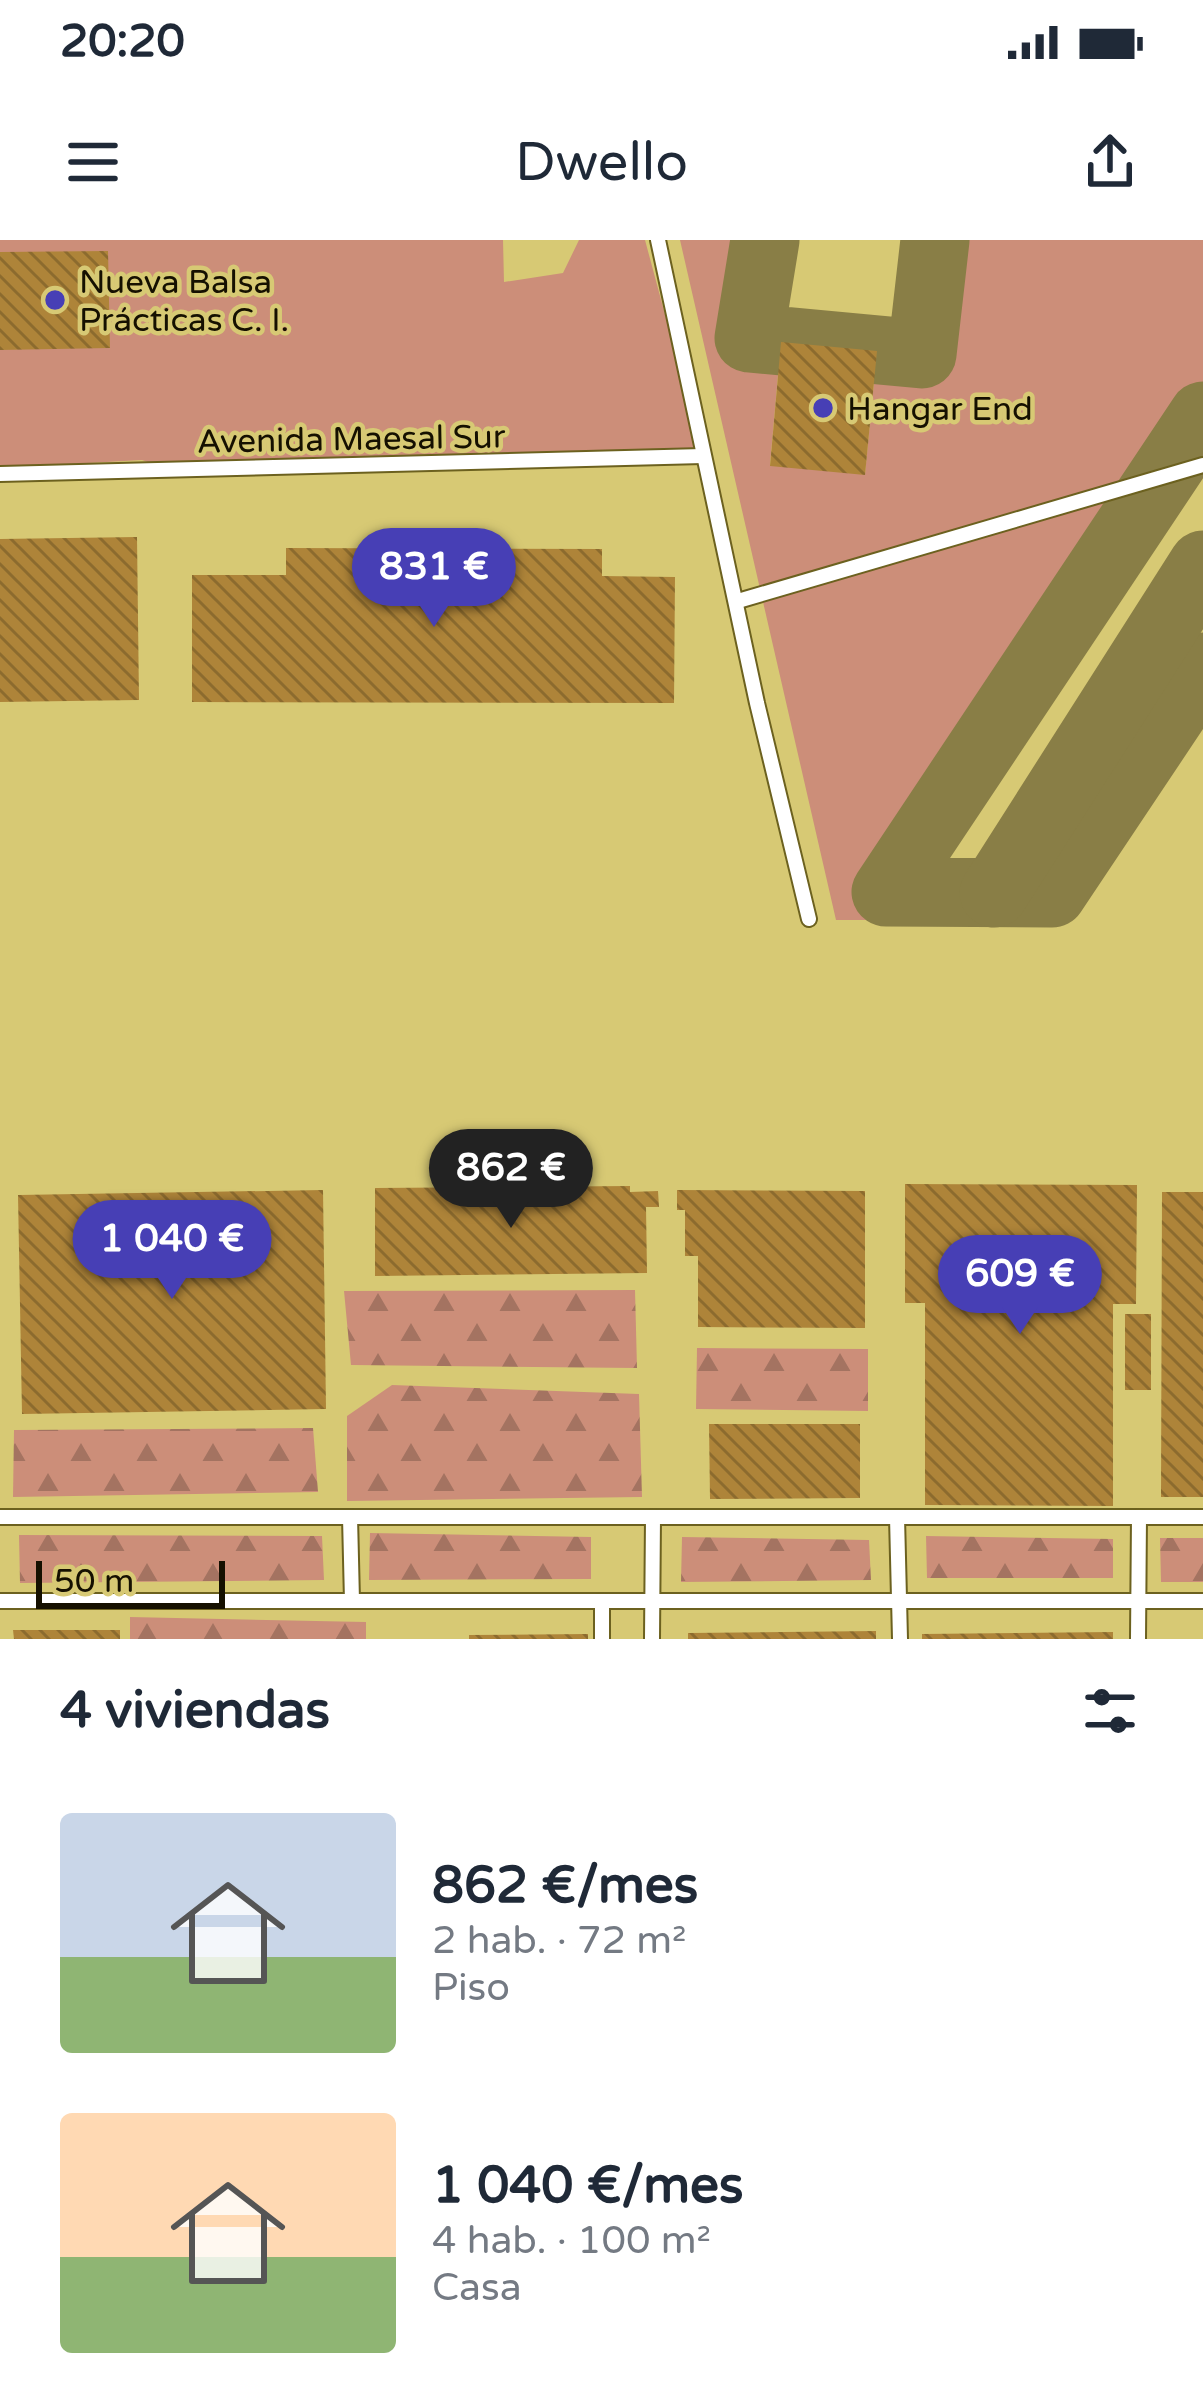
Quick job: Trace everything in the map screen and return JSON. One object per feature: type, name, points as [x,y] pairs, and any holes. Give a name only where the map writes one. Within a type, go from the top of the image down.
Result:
[{"type":"lane","points":[[658,240],[809,919]]},
{"type":"lane","name":"Avenida Maesal Sur","points":[[0,474],[703,457]]},
{"type":"lane","points":[[737,601],[1203,465]]},
{"type":"lane","points":[[0,1517],[1203,1517]]},
{"type":"lane","points":[[350,1517],[352,1601]]},
{"type":"lane","points":[[652,1517],[652,1639]]},
{"type":"lane","points":[[897,1517],[900,1639]]},
{"type":"lane","points":[[1138,1639],[1139,1517]]},
{"type":"lane","points":[[0,1601],[1203,1601]]},
{"type":"lane","points":[[602,1601],[602,1639]]},
{"type":"green space","points":[[0,240],[503,240],[504,282],[563,273],[579,240],[645,240],[703,456],[171,470],[142,460],[0,468]]},
{"type":"green space","points":[[680,240],[765,240],[749,338],[781,342],[770,465],[865,474],[877,351],[922,354],[935,240],[1203,240],[1203,416],[886,892],[874,920],[836,920]]},
{"type":"green space","points":[[635,1290],[637,1368],[351,1365],[344,1291]]},
{"type":"green space","points":[[697,1348],[868,1349],[868,1411],[696,1409]]},
{"type":"green space","points":[[392,1385],[639,1394],[642,1497],[347,1501],[347,1416]]},
{"type":"green space","points":[[313,1428],[318,1492],[13,1497],[14,1430]]},
{"type":"green space","points":[[370,1533],[591,1537],[591,1579],[369,1580]]},
{"type":"green space","points":[[19,1535],[322,1536],[324,1580],[20,1583]]},
{"type":"green space","points":[[926,1536],[1113,1539],[1113,1578],[927,1578]]},
{"type":"green space","points":[[682,1537],[869,1540],[871,1580],[681,1582]]},
{"type":"green space","points":[[1160,1538],[1203,1538],[1203,1582],[1161,1582]]},
{"type":"green space","points":[[130,1617],[366,1622],[366,1639],[130,1639]]},
{"type":"building","name":"Nueva Balsa Prácticas C. I.","points":[[108,251],[110,348],[0,350],[0,252]]},
{"type":"building","name":"Hangar End","points":[[781,342],[877,351],[865,475],[770,466]]},
{"type":"building","points":[[137,537],[139,700],[0,702],[0,539]]},
{"type":"building","points":[[286,548],[602,549],[602,576],[675,577],[674,703],[192,702],[192,575],[286,575]]},
{"type":"building","points":[[905,1184],[1137,1185],[1136,1304],[1113,1304],[1113,1506],[925,1505],[925,1303],[905,1303]]},
{"type":"building","points":[[630,1186],[630,1192],[658,1191],[659,1207],[646,1207],[647,1273],[375,1276],[375,1188]]},
{"type":"building","points":[[323,1190],[326,1409],[22,1414],[18,1195]]},
{"type":"building","points":[[677,1190],[865,1191],[865,1328],[698,1327],[698,1256],[685,1256],[685,1210],[677,1210]]},
{"type":"building","points":[[1162,1192],[1203,1192],[1203,1497],[1161,1497]]},
{"type":"building","points":[[1125,1314],[1151,1314],[1151,1390],[1125,1390]]},
{"type":"building","points":[[709,1424],[860,1424],[860,1498],[710,1499]]},
{"type":"building","points":[[13,1630],[120,1630],[120,1639],[14,1639]]},
{"type":"building","points":[[876,1631],[876,1639],[688,1639],[688,1633]]},
{"type":"building","points":[[1113,1632],[1113,1639],[922,1639],[922,1634]]},
{"type":"building","points":[[588,1634],[588,1639],[469,1639],[469,1635]]},
{"type":"taxiway","points":[[765,240],[749,338],[922,354],[935,240]]},
{"type":"taxiway","points":[[1203,416],[886,892],[1052,893],[1203,667]]},
{"type":"taxiway","points":[[994,893],[1203,565]]},
{"type":"place","name":"Nueva Balsa Prácticas C. I.","points":[[55,300]]},
{"type":"place","name":"Hangar End","points":[[823,408]]}]
